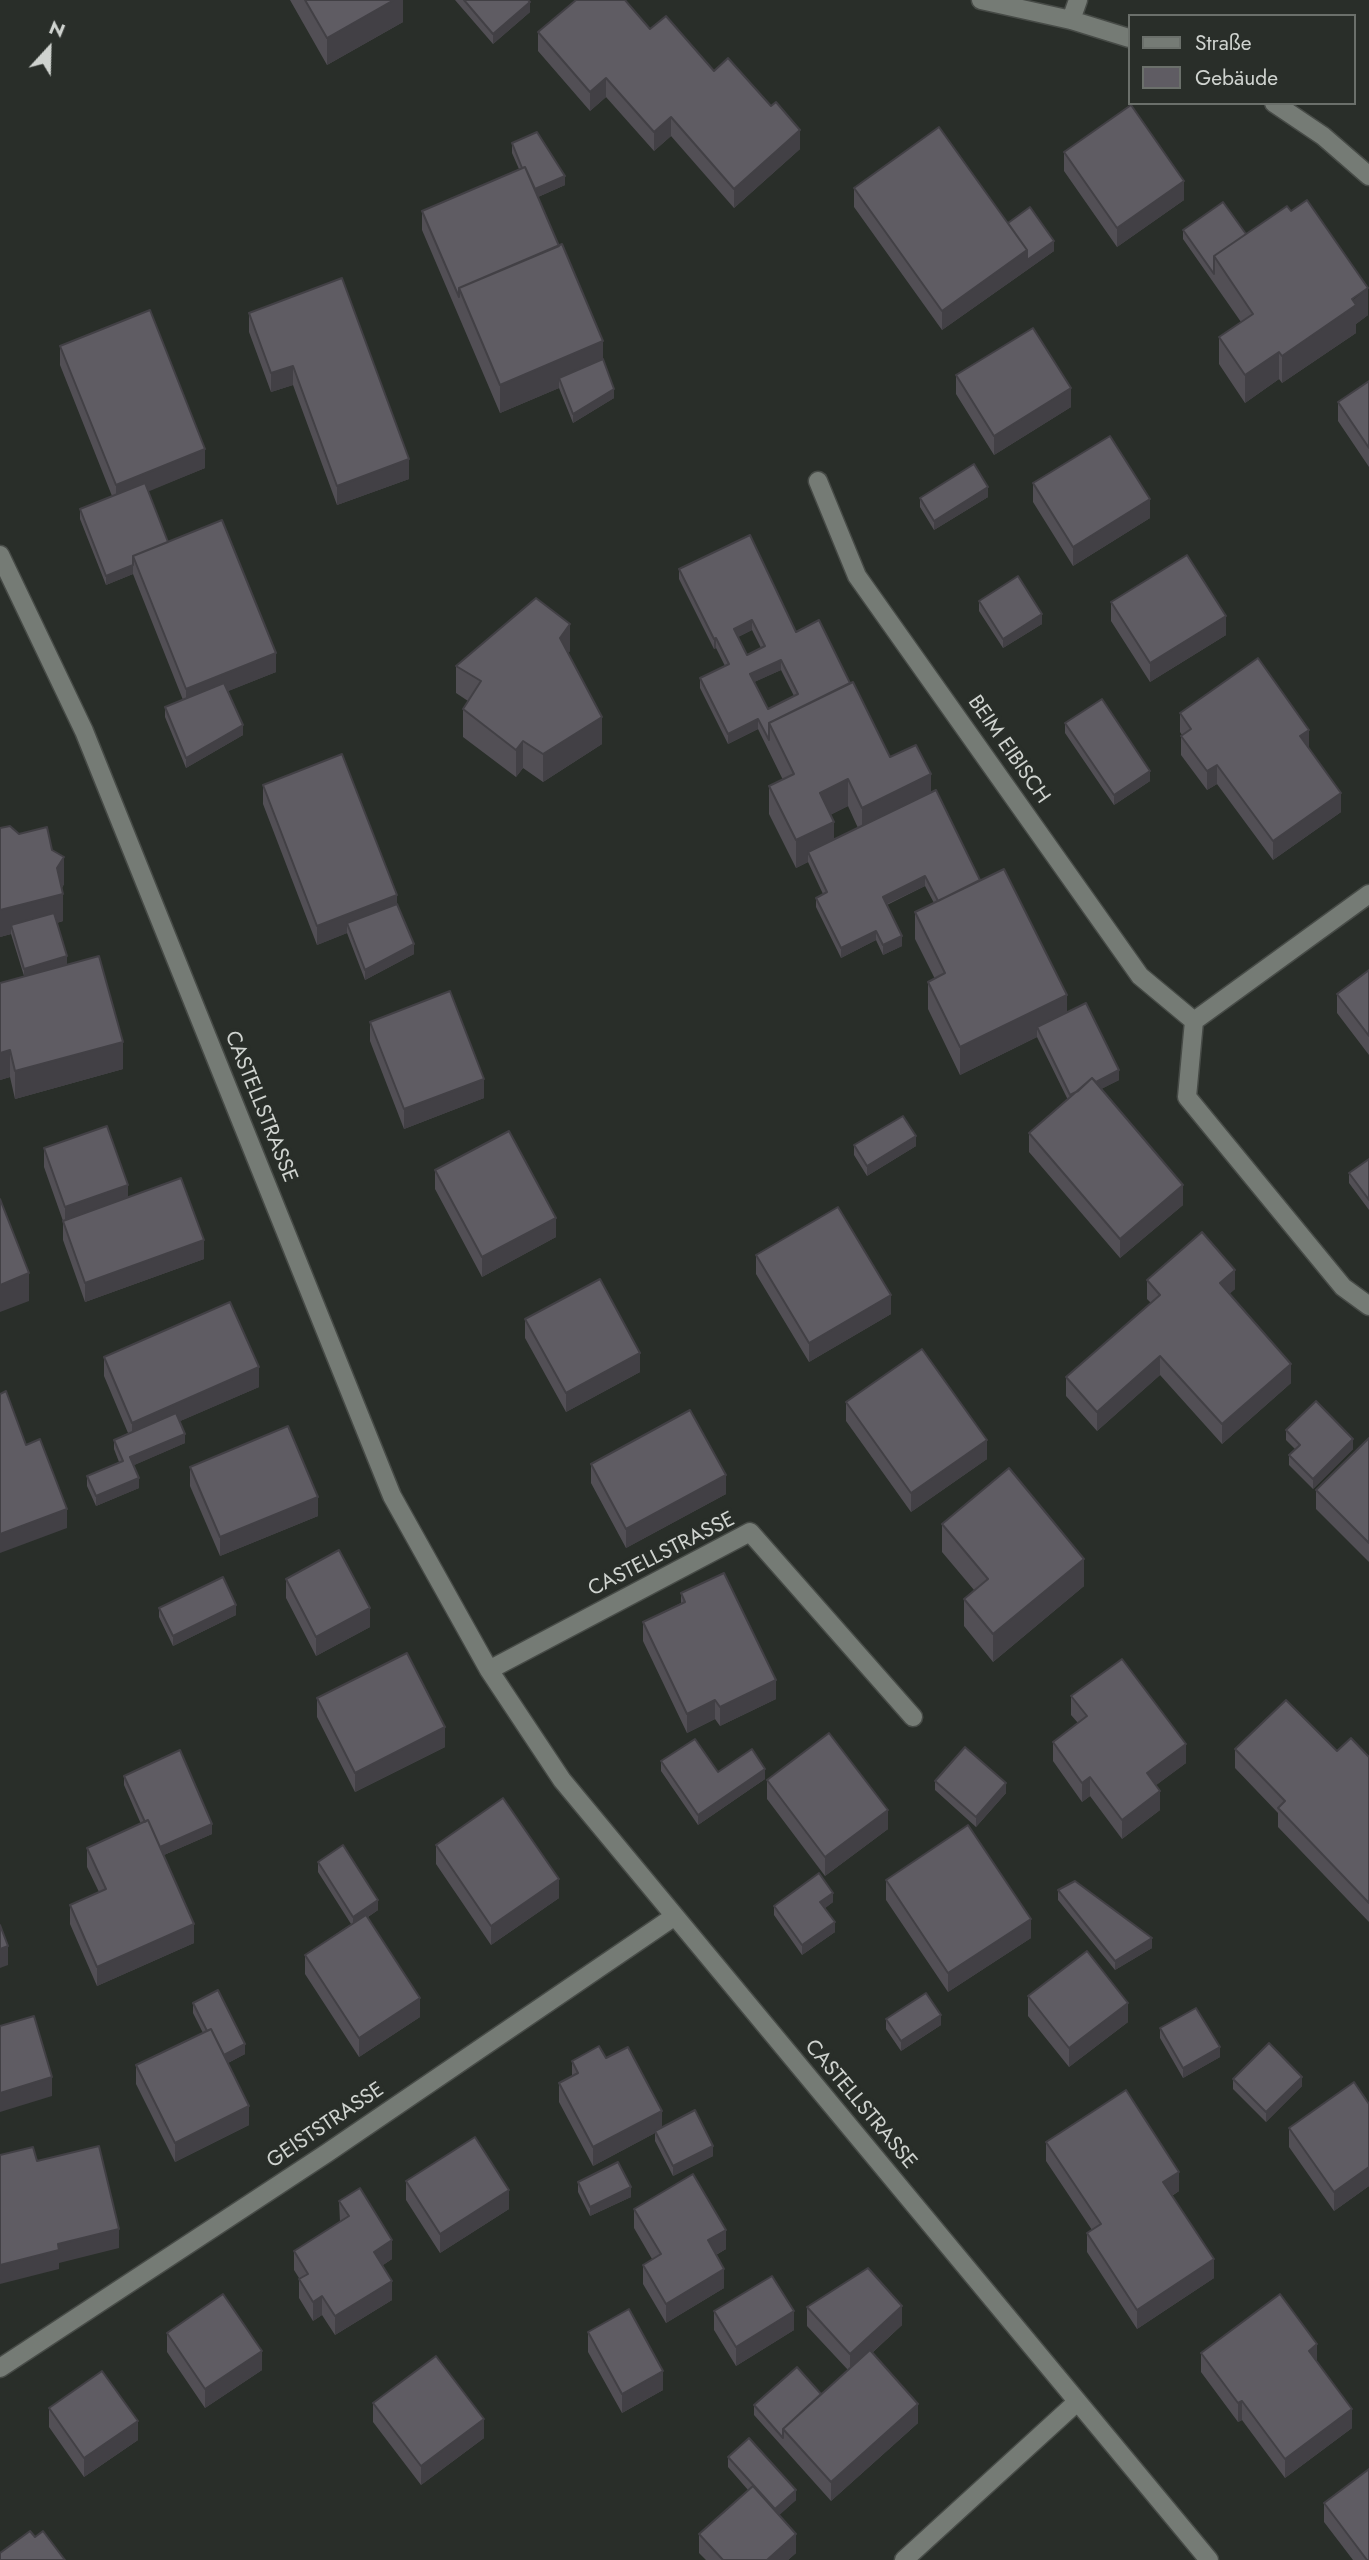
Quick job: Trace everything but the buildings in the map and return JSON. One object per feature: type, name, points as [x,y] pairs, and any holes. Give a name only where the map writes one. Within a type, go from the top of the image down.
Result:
[{"type":"street","points":[[981,0],[1071,20],[1128,38]]},
{"type":"street","points":[[1071,20],[1078,0]]},
{"type":"street","points":[[1277,105],[1323,135],[1369,176]]},
{"type":"street","name":"BEIM EIBISCH","points":[[818,481],[857,576],[1140,976],[1194,1021]]},
{"type":"street","name":"CASTELLSTRASSE","points":[[0,555],[84,731],[392,1496],[489,1670],[562,1780],[1209,2560]]},
{"type":"street","points":[[1369,894],[1194,1021],[1187,1097],[1343,1287],[1369,1306]]},
{"type":"street","name":"CASTELLSTRASSE","points":[[489,1670],[750,1532],[913,1717]]},
{"type":"street","name":"GEISTSTRASSE","points":[[0,2368],[327,2153],[675,1916]]},
{"type":"street","points":[[904,2560],[1077,2402]]}]
